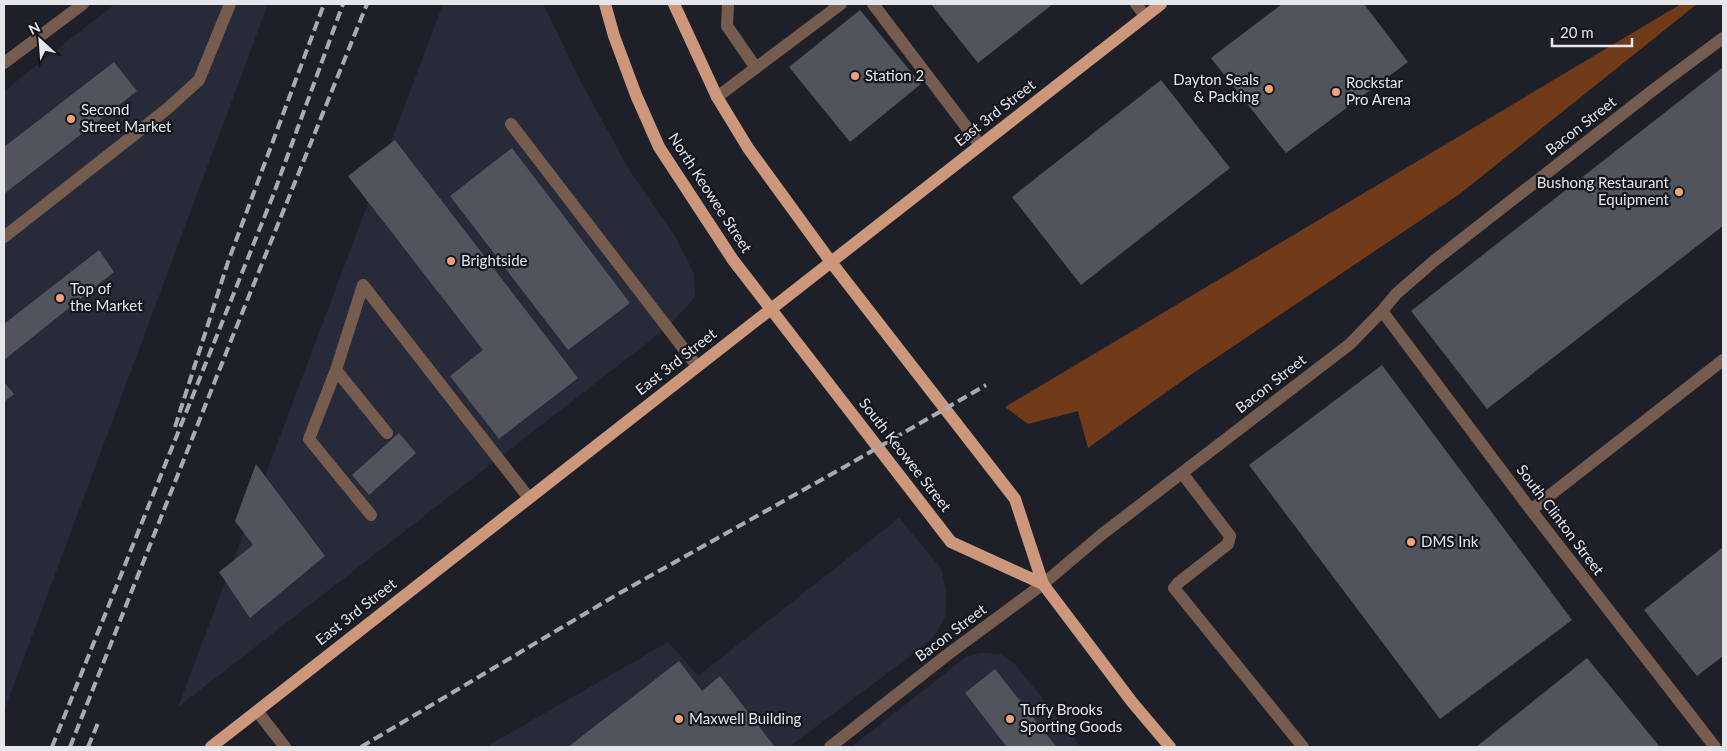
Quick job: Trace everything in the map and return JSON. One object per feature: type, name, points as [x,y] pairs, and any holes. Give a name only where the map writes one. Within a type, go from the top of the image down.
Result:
[{"type":"main road","name":"North Keowee Street","points":[[605,4],[629,78],[659,147],[733,260],[771,308]]},
{"type":"main road","points":[[674,4],[717,98],[748,148],[831,262]]},
{"type":"main road","name":"East 3rd Street","points":[[211,747],[1161,4]]},
{"type":"main road","name":"South Keowee Street","points":[[831,262],[1015,498],[1043,584],[1132,702],[1170,747]]},
{"type":"main road","name":"South Keowee Street","points":[[771,308],[951,542],[1043,584]]},
{"type":"street","points":[[4,63],[82,4]]},
{"type":"street","points":[[4,237],[168,110],[199,80],[230,4]]},
{"type":"street","points":[[728,4],[727,26],[756,68]]},
{"type":"street","points":[[717,98],[841,4]]},
{"type":"street","points":[[873,4],[980,145]]},
{"type":"street","points":[[1136,4],[1145,16]]},
{"type":"street","name":"Bacon Street","points":[[830,747],[947,655],[1043,584],[1102,535],[1350,344],[1396,294],[1434,261],[1657,87],[1723,38]]},
{"type":"street","points":[[511,124],[697,366]]},
{"type":"street","points":[[371,515],[309,439],[336,370],[364,285],[529,498]]},
{"type":"street","name":"South Clinton Street","points":[[1382,311],[1531,510],[1715,747]]},
{"type":"street","points":[[1531,510],[1723,360]]},
{"type":"street","points":[[336,370],[387,433]]},
{"type":"street","points":[[1182,473],[1230,536],[1228,544],[1174,588],[1303,747]]},
{"type":"street","points":[[257,711],[285,747]]},
{"type":"shaded area","points":[[115,4],[268,4],[4,711],[4,91]]},
{"type":"shaded area","points":[[443,4],[543,4],[581,82],[628,168],[676,238],[694,273],[695,297],[669,326],[178,707]]},
{"type":"shaded area","points":[[1681,4],[1697,4],[1461,193],[1189,376],[1088,448],[1078,411],[1028,424],[1005,407]]},
{"type":"shaded area","points":[[899,518],[941,568],[946,590],[946,614],[938,631],[926,644],[789,747],[486,747],[668,642],[698,676]]},
{"type":"shaded area","points":[[981,653],[1000,654],[1015,664],[1081,747],[851,747],[966,657]]},
{"type":"building","points":[[931,4],[1053,4],[978,63]]},
{"type":"building","name":"Rockstar Pro Arena","points":[[1282,4],[1364,4],[1408,62],[1286,153],[1211,58]]},
{"type":"building","name":"Station 2","points":[[860,10],[921,84],[850,142],[789,67]]},
{"type":"building","name":"Second Street Market","points":[[114,62],[137,91],[4,194],[4,147]]},
{"type":"building","points":[[1723,67],[1723,226],[1487,409],[1411,311]]},
{"type":"building","points":[[1161,80],[1230,168],[1081,285],[1012,197]]},
{"type":"building","name":"Brightside","points":[[395,140],[578,378],[499,439],[450,376],[483,350],[348,176]]},
{"type":"building","points":[[512,148],[630,303],[568,350],[450,196]]},
{"type":"building","name":"Top of the Market","points":[[99,250],[114,272],[4,360],[4,324]]},
{"type":"building","name":"DMS Ink","points":[[1382,365],[1572,620],[1440,719],[1249,465]]},
{"type":"building","points":[[4,382],[14,394],[4,402]]},
{"type":"building","points":[[399,433],[416,453],[369,495],[352,475]]},
{"type":"building","points":[[256,464],[325,556],[250,618],[219,572],[253,545],[235,521]]},
{"type":"building","points":[[1723,547],[1723,656],[1697,676],[1644,610]]},
{"type":"building","points":[[1587,658],[1660,747],[1476,747]]},
{"type":"building","name":"Maxwell Building","points":[[679,661],[702,691],[720,676],[775,747],[568,747]]},
{"type":"building","name":"Tuffy Brooks Sporting Goods","points":[[995,669],[1057,747],[1007,747],[965,693]]},
{"type":"railway","points":[[175,427],[228,262],[324,4]]},
{"type":"railway","points":[[52,747],[274,193],[343,4]]},
{"type":"railway","points":[[70,747],[367,4]]},
{"type":"railway","points":[[361,747],[618,594],[986,385]]},
{"type":"railway","points":[[88,747],[98,723]]},
{"type":"place","name":"Station 2","points":[[855,76]]},
{"type":"place","name":"Dayton Seals & Packing","points":[[1269,89]]},
{"type":"place","name":"Rockstar Pro Arena","points":[[1336,92]]},
{"type":"place","name":"Second Street Market","points":[[71,119]]},
{"type":"place","name":"Bushong Restaurant Equipment","points":[[1679,192]]},
{"type":"place","name":"Brightside","points":[[451,261]]},
{"type":"place","name":"Top of the Market","points":[[60,298]]},
{"type":"place","name":"DMS Ink","points":[[1411,542]]},
{"type":"place","name":"Maxwell Building","points":[[679,719]]},
{"type":"place","name":"Tuffy Brooks Sporting Goods","points":[[1010,719]]}]
